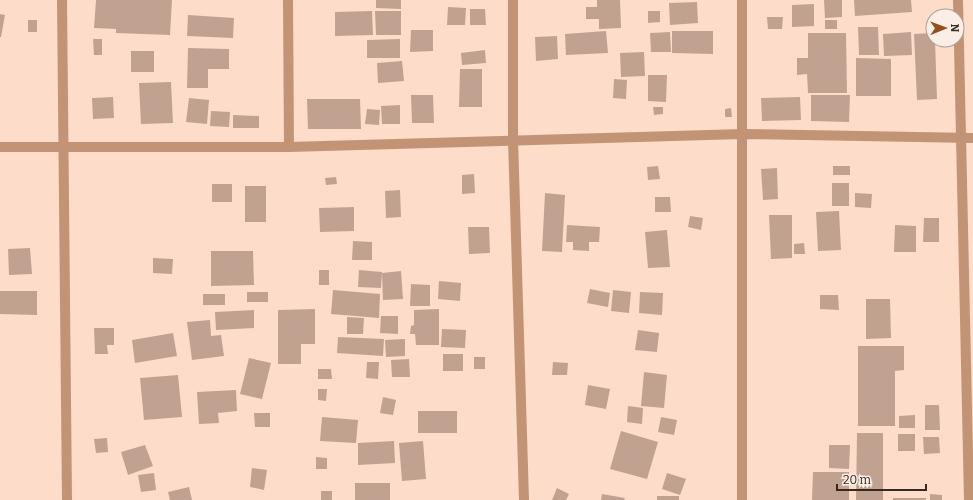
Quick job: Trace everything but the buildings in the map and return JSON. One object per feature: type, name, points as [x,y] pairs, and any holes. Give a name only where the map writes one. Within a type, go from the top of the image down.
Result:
[{"type":"street","points":[[62,0],[67,500]]},
{"type":"street","points":[[288,0],[289,147]]},
{"type":"street","points":[[513,0],[513,140],[524,500]]},
{"type":"street","points":[[742,0],[742,500]]},
{"type":"street","points":[[958,0],[969,500]]},
{"type":"street","points":[[0,147],[289,147],[743,134],[961,139],[973,138]]}]
